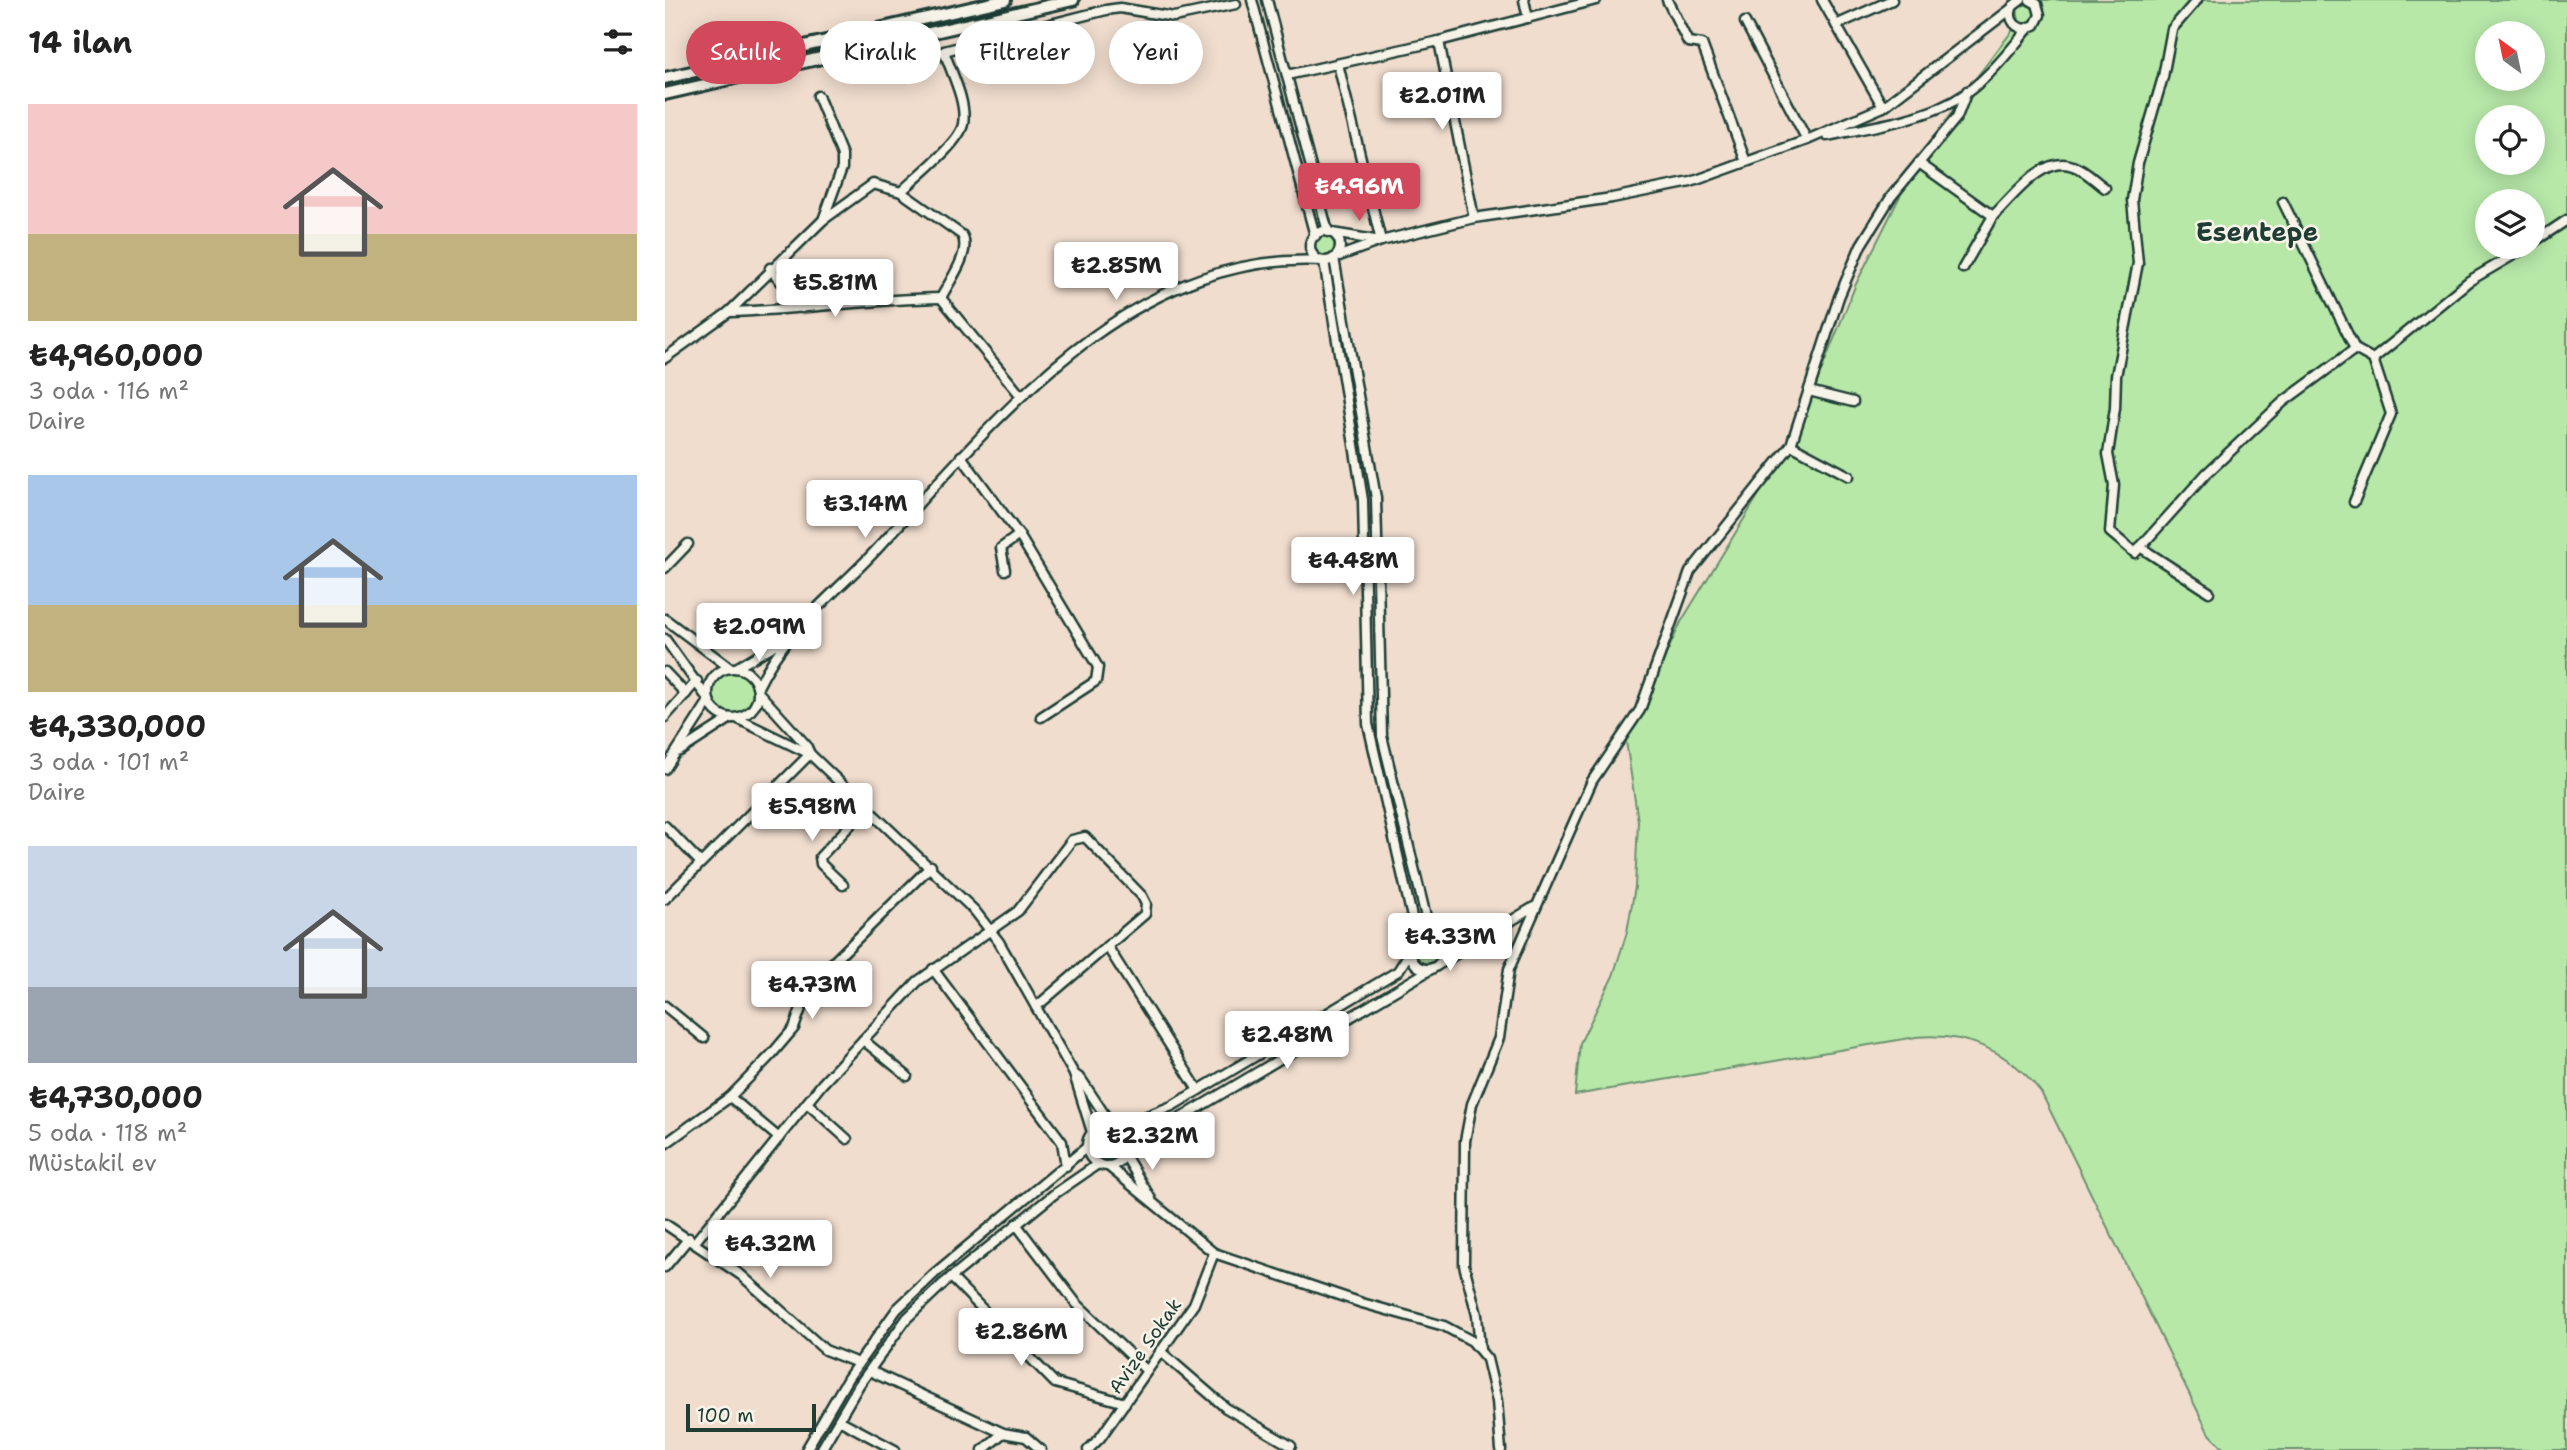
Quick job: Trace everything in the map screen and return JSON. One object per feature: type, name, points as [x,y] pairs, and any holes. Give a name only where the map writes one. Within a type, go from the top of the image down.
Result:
[{"type":"main road","points":[[665,78],[1005,0]]},
{"type":"main road","points":[[665,94],[1073,0]]},
{"type":"street","points":[[1252,0],[1313,237],[1312,253],[1324,261],[1363,500],[1368,724],[1414,926],[1411,949],[1417,966],[1435,966]]},
{"type":"street","points":[[1267,0],[1330,233],[1340,245],[1333,258],[1376,498],[1378,689],[1382,736],[1427,921],[1443,951],[1435,966]]},
{"type":"street","points":[[1524,0],[1528,18]]},
{"type":"street","points":[[1287,75],[1439,41],[1596,0]]},
{"type":"street","points":[[1667,0],[1688,42],[1702,44],[1746,162]]},
{"type":"street","points":[[1822,0],[1883,107]]},
{"type":"street","points":[[1836,25],[1892,0]]},
{"type":"street","points":[[2196,0],[2172,29],[2163,77],[2138,163],[2132,200],[2138,264],[2116,376],[2115,408],[2108,454],[2114,505],[2109,526],[2113,537],[2135,553],[2206,474],[2264,420],[2355,349]]},
{"type":"street","points":[[1807,140],[1914,117],[1954,100],[1995,69],[2039,19],[2036,1]]},
{"type":"street","points":[[2015,3],[2014,24],[2028,29]]},
{"type":"street","points":[[665,769],[709,700],[712,678],[786,639],[876,550],[961,456],[1021,396],[1125,314],[1194,281],[1245,265],[1294,259],[1324,261],[1381,241],[1474,218],[1679,185],[1746,162],[1807,140],[1883,107],[2015,3]]},
{"type":"street","points":[[901,192],[961,131],[963,110],[944,51],[1106,10],[1120,8],[1174,17],[1235,4]]},
{"type":"street","points":[[1745,22],[1807,140]]},
{"type":"street","points":[[1439,41],[1474,218]]},
{"type":"street","points":[[1339,64],[1381,241]]},
{"type":"street","points":[[1481,1349],[1477,1315],[1464,1265],[1465,1141],[1472,1104],[1499,1038],[1509,969],[1534,907],[1592,781],[1640,710],[1690,572],[1791,445],[1839,297],[1861,245],[1891,197],[1958,117],[1967,91]]},
{"type":"street","points":[[818,96],[842,155],[842,168],[823,220]]},
{"type":"street","points":[[1919,163],[1993,216]]},
{"type":"street","points":[[1963,268],[1993,216],[2033,177],[2052,167],[2074,166],[2105,188]]},
{"type":"street","points":[[665,358],[729,312],[770,268],[823,220],[868,186],[878,184],[901,192],[940,218],[965,239],[964,253],[941,298]]},
{"type":"street","points":[[2283,202],[2355,349],[2373,359],[2391,414],[2354,502]]},
{"type":"street","points":[[2545,234],[2567,220]]},
{"type":"street","points":[[1294,259],[1313,237],[1330,233],[1381,241]]},
{"type":"street","points":[[2373,359],[2469,281],[2507,259]]},
{"type":"street","points":[[770,268],[802,308]]},
{"type":"street","points":[[729,312],[802,308],[854,301],[941,298]]},
{"type":"street","points":[[941,298],[1021,396]]},
{"type":"street","points":[[1809,391],[1853,402]]},
{"type":"street","points":[[1791,445],[1849,476]]},
{"type":"street","points":[[961,456],[1019,535],[1099,672],[1096,681],[1041,717]]},
{"type":"street","points":[[1005,570],[1001,548],[1019,535]]},
{"type":"street","points":[[665,568],[688,544]]},
{"type":"street","points":[[2140,547],[2209,592]]},
{"type":"street","points":[[665,619],[733,668],[750,674],[758,690],[810,754],[931,866],[991,932],[1074,1074],[1093,1132]]},
{"type":"street","points":[[665,639],[697,681],[716,712],[810,754]]},
{"type":"street","points":[[678,752],[734,718],[751,712],[758,690],[786,639]]},
{"type":"street","points":[[665,673],[686,694]]},
{"type":"street","points":[[665,717],[697,681]]},
{"type":"street","points":[[665,899],[810,754]]},
{"type":"street","points":[[843,885],[821,864],[820,857],[867,806]]},
{"type":"street","points":[[665,826],[700,862]]},
{"type":"street","points":[[665,1266],[692,1240],[863,1040],[933,969],[991,932],[1018,911],[1072,840],[1080,837],[1089,840],[1146,904],[1145,914],[1036,1007]]},
{"type":"street","points":[[665,1144],[730,1097],[794,1028],[809,986],[931,866]]},
{"type":"street","points":[[1087,1147],[1090,1157],[1098,1164],[1108,1166],[1118,1163],[1126,1152],[1534,907]]},
{"type":"street","points":[[806,1450],[858,1363],[897,1309],[925,1282],[1066,1166],[1087,1147],[1093,1132],[1101,1127],[1114,1127],[1160,1112],[1198,1090],[1398,971],[1411,949],[1423,937],[1436,939],[1462,951]]},
{"type":"street","points":[[1107,946],[1198,1090]]},
{"type":"street","points":[[933,969],[1062,1142],[1066,1166]]},
{"type":"street","points":[[665,1006],[705,1038]]},
{"type":"street","points":[[863,1040],[907,1076]]},
{"type":"street","points":[[1074,1074],[1081,1079],[1114,1127],[1124,1135],[1126,1152],[1154,1204]]},
{"type":"street","points":[[730,1097],[779,1138]]},
{"type":"street","points":[[807,1103],[847,1139]]},
{"type":"street","points":[[821,1450],[907,1318],[951,1277],[1016,1224],[1098,1164]]},
{"type":"street","points":[[1108,1166],[1214,1253],[1362,1303],[1444,1326],[1472,1341],[1487,1359],[1497,1401],[1501,1450]]},
{"type":"street","points":[[665,1224],[692,1240],[771,1299],[825,1350],[858,1363]]},
{"type":"street","points":[[1016,1224],[1076,1303],[1147,1371]]},
{"type":"street","name":"Avize Sokak","points":[[1088,1450],[1100,1438],[1194,1304],[1214,1253]]},
{"type":"street","points":[[951,1277],[1055,1383],[1125,1403]]},
{"type":"street","points":[[1160,1351],[1226,1408],[1291,1446]]},
{"type":"street","points":[[870,1371],[1003,1433],[1026,1437],[1041,1450]]},
{"type":"street","points":[[839,1420],[895,1450]]},
{"type":"street","points":[[983,1450],[1003,1433]]},
{"type":"green space","points":[[2041,0],[2567,0],[2567,1450],[2225,1450],[2208,1432],[2041,1092],[2016,1066],[1970,1042],[1935,1036],[1916,1037],[1575,1095],[1580,1043],[1613,976],[1627,932],[1635,887],[1638,821],[1626,741],[1681,622],[1783,455],[1808,404],[1856,284],[1902,192],[1959,100],[2019,22],[2017,8],[2024,4],[2033,7]]},
{"type":"green space","points":[[1325,234],[1334,237],[1337,246],[1334,255],[1325,258],[1316,255],[1313,246],[1316,237]]},
{"type":"green space","points":[[733,672],[748,678],[754,693],[748,708],[733,714],[718,708],[712,693],[718,678]]},
{"type":"green space","points":[[1427,939],[1436,943],[1440,952],[1436,961],[1427,965],[1418,961],[1414,952],[1418,943]]},
{"type":"green space","points":[[1107,1133],[1117,1136],[1120,1146],[1117,1156],[1107,1159],[1097,1156],[1094,1146],[1097,1136]]},
{"type":"district","name":"Esentepe","points":[[2257,231]]}]
